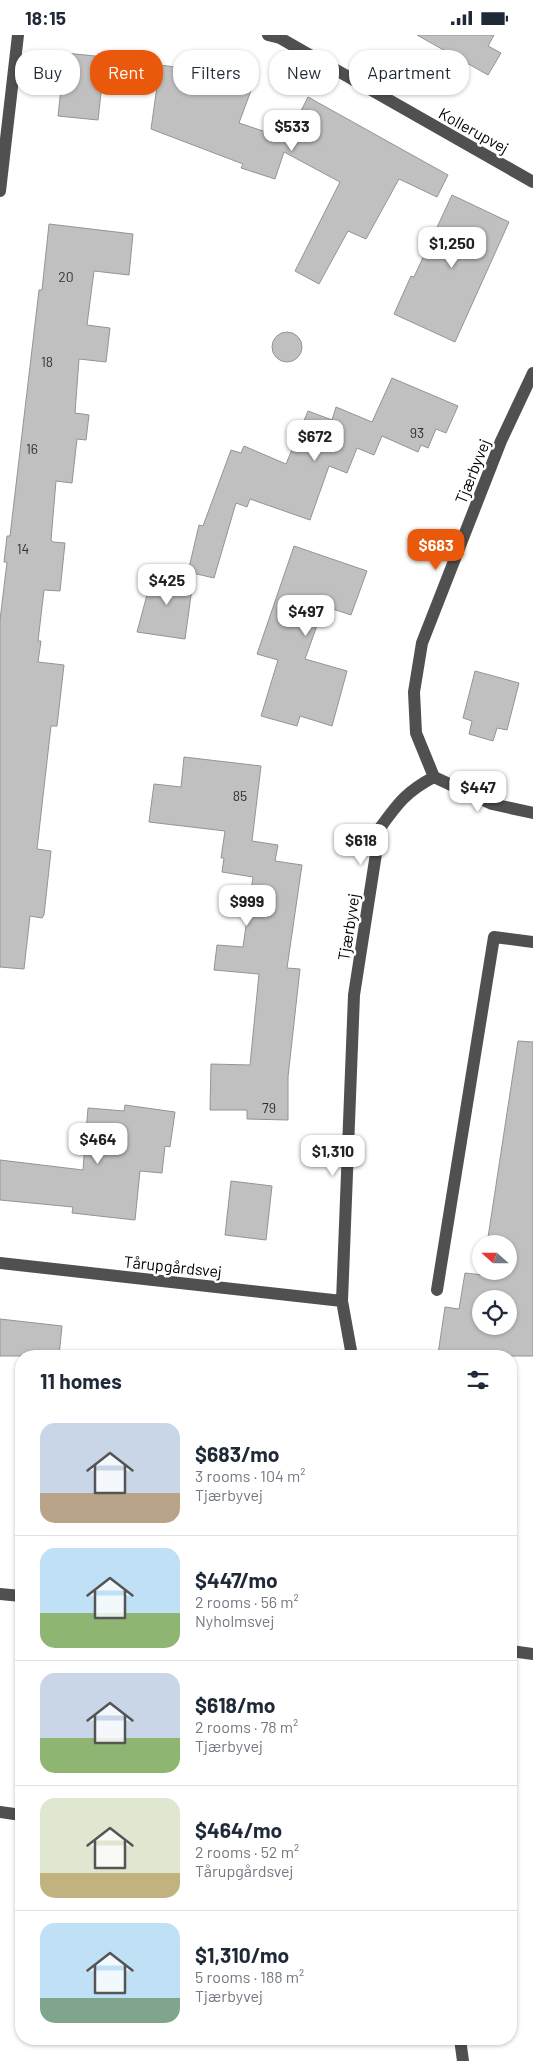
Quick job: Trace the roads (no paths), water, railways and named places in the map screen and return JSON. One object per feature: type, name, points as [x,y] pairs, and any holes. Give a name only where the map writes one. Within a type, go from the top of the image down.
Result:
[{"type":"street","points":[[0,191],[18,35]]},
{"type":"street","name":"Kollerupvej","points":[[276,36],[533,182]]},
{"type":"street","name":"Tjærbyvej","points":[[351,1350],[342,1301],[354,995],[380,828],[396,805],[413,788],[434,777],[416,733],[414,692],[422,643],[502,441],[533,373]]},
{"type":"street","points":[[434,777],[492,804],[533,813]]},
{"type":"street","points":[[437,1290],[494,937],[533,942]]},
{"type":"street","name":"Tårupgårdsvej","points":[[0,1263],[342,1301]]},
{"type":"street","points":[[0,1594],[15,1595]]},
{"type":"street","points":[[517,1652],[533,1654]]},
{"type":"street","points":[[0,1812],[15,1814]]},
{"type":"street","points":[[461,2045],[463,2061]]}]
